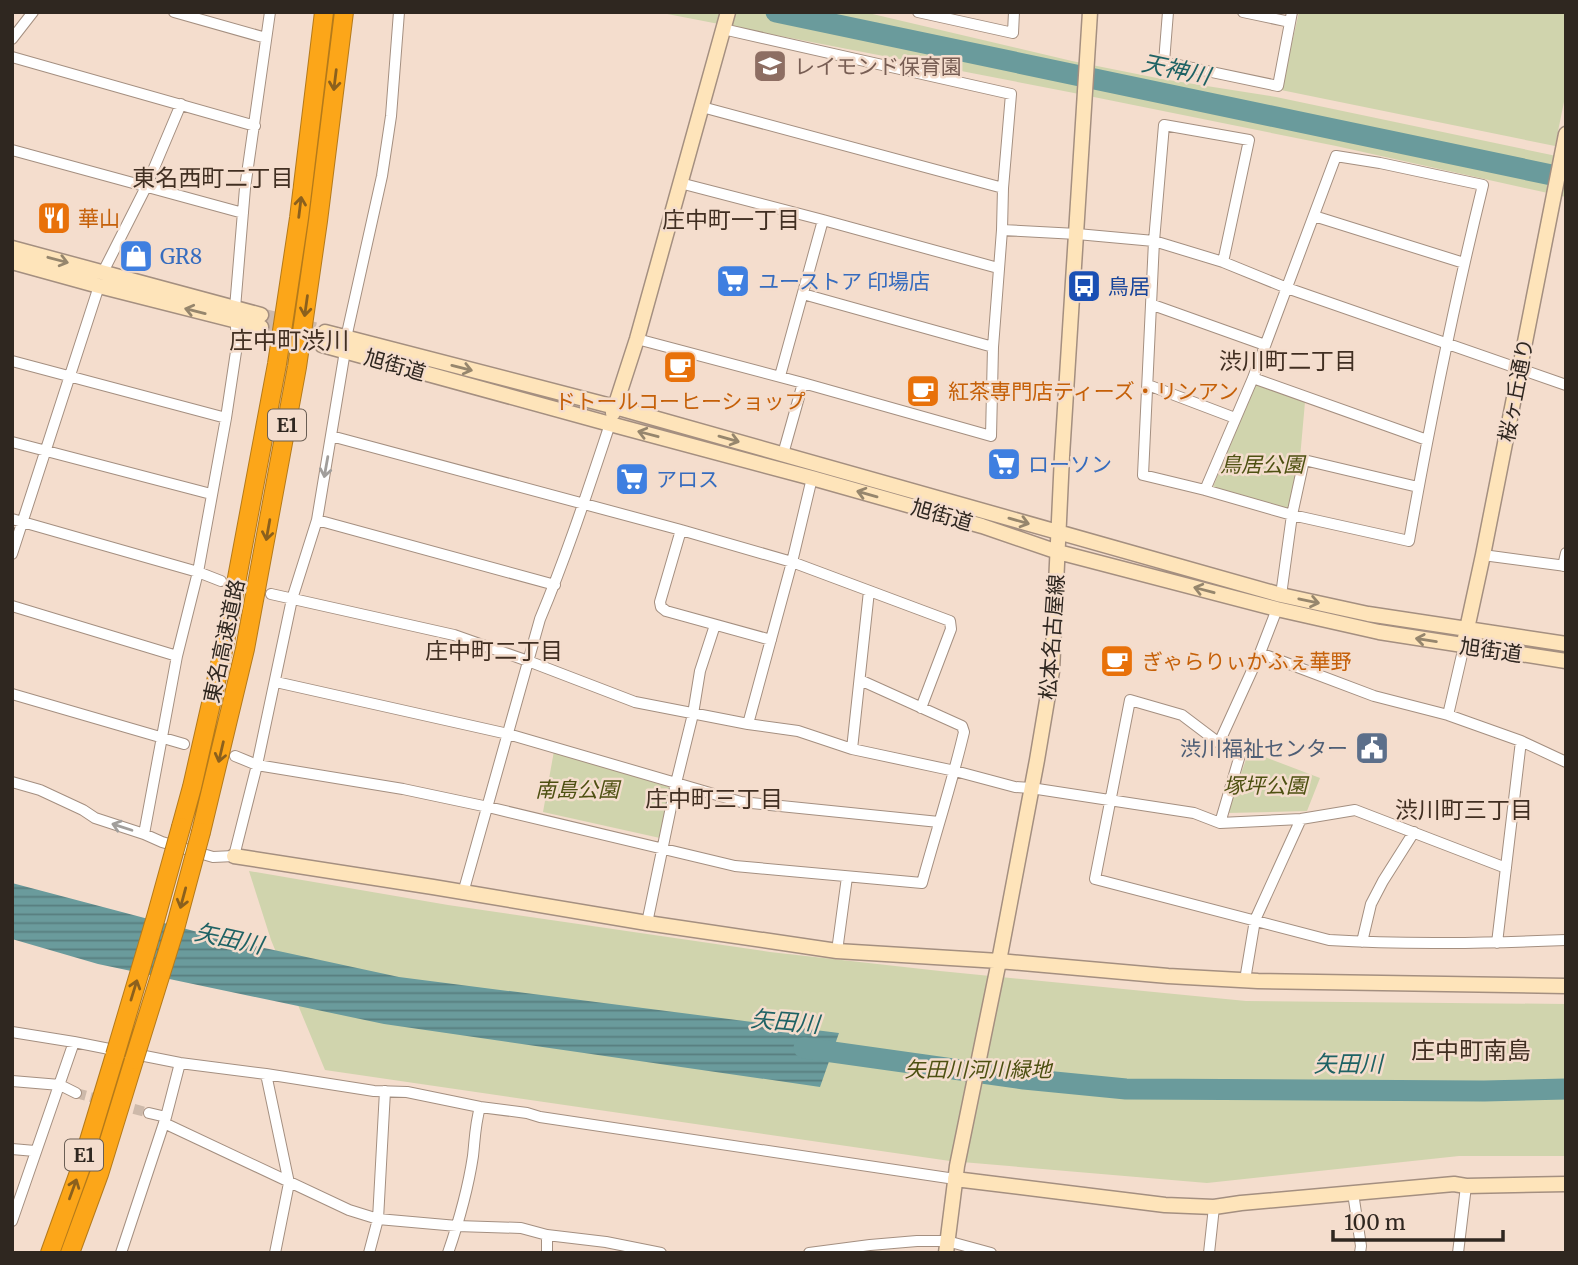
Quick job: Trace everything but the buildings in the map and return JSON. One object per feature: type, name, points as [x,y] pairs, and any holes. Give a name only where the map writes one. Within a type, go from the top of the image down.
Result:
[{"type":"highway","name":"東名高速道路","points":[[50,1253],[81,1167],[156,917],[192,787],[225,642],[277,364],[299,218],[324,12]]},
{"type":"highway","name":"東名高速道路","points":[[70,1253],[99,1174],[176,925],[245,649],[297,367],[344,12]]},
{"type":"street","points":[[12,39],[33,12]]},
{"type":"street","points":[[174,12],[266,38]]},
{"type":"street","points":[[144,834],[177,656],[198,572],[226,418],[237,345],[236,315],[245,188],[270,12]]},
{"type":"street","points":[[234,856],[276,682],[292,599],[317,520],[346,344],[383,176],[391,116],[399,12]]},
{"type":"street","points":[[918,12],[1013,33],[1014,12]]},
{"type":"street","name":"松本名古屋線","points":[[946,1247],[956,1172],[999,961],[1052,671],[1090,12]]},
{"type":"street","points":[[1168,12],[1164,62],[1278,86],[1291,17],[1243,12]]},
{"type":"street","points":[[463,893],[541,619],[584,504],[637,339],[725,21],[1011,94],[993,346],[991,436],[780,376],[637,339]]},
{"type":"street","points":[[12,57],[255,126]]},
{"type":"street","points":[[12,554],[17,520],[45,452],[101,279],[146,187],[181,104]]},
{"type":"street","points":[[702,107],[1003,188]]},
{"type":"street","points":[[1205,490],[1253,378],[1336,156],[1483,185],[1447,343],[1409,541],[1292,515],[1143,475],[1154,241],[1164,125],[1249,140],[1223,262]]},
{"type":"street","name":"桜ヶ丘通り","points":[[1464,646],[1566,134]]},
{"type":"street","points":[[12,150],[243,213]]},
{"type":"street","points":[[680,183],[998,268]]},
{"type":"street","points":[[1314,216],[1464,263]]},
{"type":"street","points":[[780,376],[823,220]]},
{"type":"street","points":[[1002,230],[1154,241],[1223,262],[1287,288],[1566,385]]},
{"type":"street","points":[[12,248],[101,279]]},
{"type":"street","points":[[12,262],[101,279],[261,321]]},
{"type":"street","points":[[803,294],[993,346]]},
{"type":"street","points":[[1153,304],[1265,345]]},
{"type":"street","name":"旭街道","points":[[324,338],[610,424],[982,526],[1058,552],[1279,602],[1566,644]]},
{"type":"street","name":"旭街道","points":[[346,344],[615,407],[1058,531],[1379,632],[1566,661]]},
{"type":"street","points":[[12,361],[226,418]]},
{"type":"street","points":[[1253,378],[1427,440]]},
{"type":"street","points":[[783,454],[803,383]]},
{"type":"street","points":[[1148,385],[1235,418]]},
{"type":"street","points":[[331,436],[792,562],[950,621],[951,629],[921,708]]},
{"type":"street","points":[[12,442],[211,494]]},
{"type":"street","points":[[1219,743],[1260,653],[1279,602],[1292,515],[1304,460],[1418,486]]},
{"type":"street","points":[[748,724],[812,478]]},
{"type":"street","points":[[17,520],[221,581]]},
{"type":"street","points":[[317,520],[555,585]]},
{"type":"street","points":[[681,530],[660,602],[661,607],[666,611],[771,640]]},
{"type":"street","points":[[1483,555],[1564,566],[1566,553]]},
{"type":"street","points":[[852,749],[869,591]]},
{"type":"street","points":[[271,594],[454,635],[635,702],[798,731],[852,749],[955,771],[1015,788],[1194,813],[1220,823],[1301,819],[1356,810],[1506,868]]},
{"type":"street","points":[[12,606],[177,656]]},
{"type":"street","points":[[647,923],[700,671],[715,625]]},
{"type":"street","points":[[1448,715],[1464,646]]},
{"type":"street","points":[[1260,653],[1374,696],[1448,715],[1521,741],[1566,762]]},
{"type":"street","points":[[235,756],[257,765],[402,789],[488,807],[735,866],[922,883],[964,732],[962,726],[860,680]]},
{"type":"street","points":[[276,682],[508,734],[741,802],[939,822]]},
{"type":"street","points":[[12,694],[184,744]]},
{"type":"street","points":[[1220,823],[1240,755],[1182,715],[1129,700],[1095,879],[1329,940],[1497,943],[1566,940]]},
{"type":"street","points":[[1497,943],[1521,741]]},
{"type":"street","points":[[12,782],[40,790],[95,818],[213,857],[234,856],[837,951],[1245,980],[1566,986]]},
{"type":"street","points":[[1245,980],[1255,920],[1301,819]]},
{"type":"street","points":[[1362,942],[1371,904],[1414,832]]},
{"type":"street","points":[[837,951],[848,877]]},
{"type":"street","points":[[12,1032],[180,1063],[407,1092],[480,1107],[956,1172],[1165,1205],[1214,1207],[1454,1184],[1566,1184]]},
{"type":"street","points":[[12,1220],[74,1042]]},
{"type":"street","points":[[121,1253],[165,1120],[180,1063]]},
{"type":"street","points":[[267,1074],[289,1183],[275,1253]]},
{"type":"street","points":[[12,1081],[60,1085],[76,1093]]},
{"type":"street","points":[[369,1253],[378,1219],[385,1091]]},
{"type":"street","points":[[449,1253],[473,1155],[475,1124],[480,1107]]},
{"type":"street","points":[[149,1113],[289,1183],[349,1210],[378,1219],[520,1228],[547,1235],[606,1242],[661,1253]]},
{"type":"street","points":[[12,1149],[35,1151]]},
{"type":"street","points":[[1458,1253],[1466,1186]]},
{"type":"street","points":[[1353,1193],[1360,1253]]},
{"type":"street","points":[[1209,1253],[1214,1207]]},
{"type":"street","points":[[547,1235],[547,1253]]},
{"type":"street","points":[[809,1253],[861,1250],[917,1241],[991,1253]]},
{"type":"green space","points":[[657,12],[864,12],[1072,61],[1276,97],[1566,158],[1566,197],[1336,146]]},
{"type":"green space","points":[[1299,12],[1566,12],[1566,92],[1555,146],[1281,90]]},
{"type":"green space","name":"鳥居公園","points":[[1256,383],[1305,402],[1300,458],[1289,510],[1213,487]]},
{"type":"green space","name":"南島公園","points":[[554,751],[669,787],[660,838],[543,812]]},
{"type":"green space","name":"塚坪公園","points":[[1249,751],[1320,778],[1307,811],[1227,813]]},
{"type":"green space","name":"矢田川河川緑地","points":[[249,871],[448,905],[770,952],[940,971],[1246,1001],[1566,1004],[1566,1156],[1459,1156],[1207,1183],[950,1161],[325,1070],[271,940]]},
{"type":"water","points":[[12,883],[228,940],[399,977],[839,1033],[820,1087],[384,1024],[98,964],[12,939]]},
{"type":"waterway","name":"天神川","points":[[776,12],[1566,178]]},
{"type":"waterway","name":"矢田川","points":[[804,1048],[1024,1079],[1126,1089],[1566,1089]]},
{"type":"tunnel","points":[[261,315],[325,332]]},
{"type":"tunnel","points":[[261,327],[322,345]]},
{"type":"tunnel","points":[[76,1093],[149,1113]]},
{"type":"place","name":"レイモンド保育園","points":[[770,66]]},
{"type":"place","name":"華山","points":[[54,218]]},
{"type":"place","name":"GR8","points":[[136,256]]},
{"type":"place","name":"ユーストア 印場店","points":[[733,281]]},
{"type":"place","name":"鳥居","points":[[1084,286]]},
{"type":"place","name":"ドトールコーヒーショップ","points":[[680,367]]},
{"type":"place","name":"紅茶専門店ティーズ・リンアン","points":[[923,391]]},
{"type":"place","name":"ローソン","points":[[1004,464]]},
{"type":"place","name":"アロス","points":[[632,479]]},
{"type":"place","name":"ぎゃらりぃかふぇ華野","points":[[1117,661]]},
{"type":"place","name":"渋川福祉センター","points":[[1372,748]]},
{"type":"district","name":"東名西町二丁目","points":[[213,177]]},
{"type":"district","name":"庄中町一丁目","points":[[731,219]]},
{"type":"district","name":"庄中町渋川","points":[[289,340]]},
{"type":"district","name":"渋川町二丁目","points":[[1288,360]]},
{"type":"district","name":"庄中町二丁目","points":[[494,650]]},
{"type":"district","name":"庄中町三丁目","points":[[714,798]]},
{"type":"district","name":"渋川町三丁目","points":[[1464,809]]},
{"type":"district","name":"庄中町南島","points":[[1471,1050]]}]
